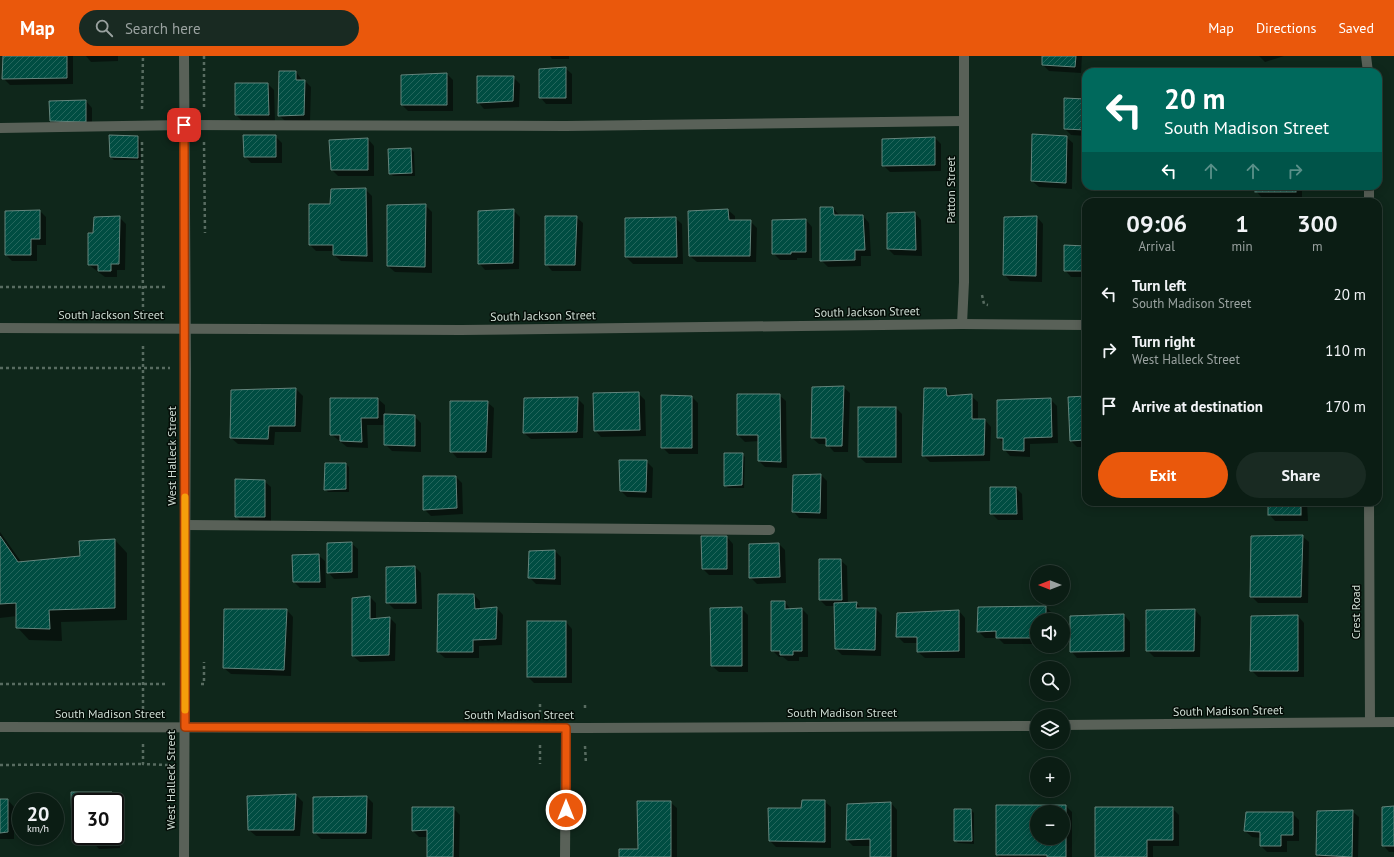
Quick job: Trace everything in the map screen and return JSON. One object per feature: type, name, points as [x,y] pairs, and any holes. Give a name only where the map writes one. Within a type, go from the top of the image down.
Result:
[{"type":"street","name":"West Halleck Street","points":[[184,56],[186,328],[184,857]]},
{"type":"street","name":"Patton Street","points":[[962,324],[964,282],[964,56]]},
{"type":"street","points":[[1366,56],[1368,68]]},
{"type":"street","points":[[0,128],[142,125],[566,126],[964,121]]},
{"type":"street","name":"South Jackson Street","points":[[0,328],[461,330],[962,324],[1082,325]]},
{"type":"street","name":"Crest Road","points":[[1369,506],[1370,722]]},
{"type":"street","points":[[185,525],[770,530]]},
{"type":"street","name":"South Madison Street","points":[[1070,726],[1394,722]]},
{"type":"street","name":"South Madison Street","points":[[0,727],[143,726],[566,728],[1030,726]]},
{"type":"street","points":[[565,857],[566,728]]},
{"type":"path","points":[[143,56],[143,764]]},
{"type":"path","points":[[0,287],[143,286],[185,288]]},
{"type":"path","points":[[982,288],[984,304],[991,307]]},
{"type":"path","points":[[0,368],[186,368]]},
{"type":"path","points":[[0,684],[204,684]]},
{"type":"path","points":[[0,765],[184,765]]},
{"type":"building","points":[[3,56],[67,56],[67,78],[2,79]]},
{"type":"building","points":[[1042,56],[1076,56],[1075,67],[1042,65]]},
{"type":"building","points":[[566,67],[566,98],[539,98],[539,69]]},
{"type":"building","points":[[279,71],[296,71],[296,80],[305,80],[304,115],[278,116]]},
{"type":"building","points":[[447,73],[447,105],[401,105],[401,75]]},
{"type":"building","points":[[477,76],[514,76],[513,101],[477,103]]},
{"type":"building","points":[[235,83],[268,83],[269,115],[235,115]]},
{"type":"building","points":[[1064,98],[1082,99],[1082,130],[1064,129]]},
{"type":"building","points":[[86,100],[86,122],[50,121],[49,101]]},
{"type":"building","points":[[1032,134],[1067,136],[1066,183],[1031,181]]},
{"type":"building","points":[[109,135],[138,136],[138,158],[110,157]]},
{"type":"building","points":[[243,135],[276,135],[276,157],[244,157]]},
{"type":"building","points":[[935,137],[935,165],[882,166],[882,139]]},
{"type":"building","points":[[368,138],[368,170],[331,170],[329,140]]},
{"type":"building","points":[[411,148],[412,173],[389,174],[388,149]]},
{"type":"building","points":[[366,188],[367,256],[333,255],[333,245],[309,245],[309,204],[330,204],[331,189]]},
{"type":"building","points":[[1255,190],[1296,190],[1296,192],[1255,192]]},
{"type":"building","points":[[426,204],[425,267],[387,266],[387,205]]},
{"type":"building","points":[[820,207],[833,207],[834,215],[863,215],[865,250],[855,250],[855,260],[820,261]]},
{"type":"building","points":[[514,209],[513,263],[478,264],[478,211]]},
{"type":"building","points":[[728,209],[729,220],[751,220],[750,256],[689,256],[688,211]]},
{"type":"building","points":[[40,210],[40,239],[31,239],[31,255],[5,255],[5,211]]},
{"type":"building","points":[[915,212],[916,250],[887,249],[887,213]]},
{"type":"building","points":[[120,216],[119,264],[111,264],[111,271],[98,271],[98,265],[88,265],[88,233],[93,233],[94,217]]},
{"type":"building","points":[[545,216],[577,216],[575,265],[545,265]]},
{"type":"building","points":[[1037,216],[1036,276],[1003,275],[1004,217]]},
{"type":"building","points":[[676,217],[677,257],[625,257],[625,218]]},
{"type":"building","points":[[806,219],[806,252],[772,254],[772,220]]},
{"type":"building","points":[[1064,245],[1082,246],[1082,271],[1064,271]]},
{"type":"building","points":[[844,386],[842,446],[826,446],[826,438],[811,438],[812,387]]},
{"type":"building","points":[[296,388],[295,426],[269,426],[268,439],[230,438],[231,390]]},
{"type":"building","points":[[924,388],[946,388],[947,396],[972,394],[972,419],[985,419],[984,455],[922,456]]},
{"type":"building","points":[[639,392],[640,430],[594,431],[593,393]]},
{"type":"building","points":[[737,394],[780,394],[781,462],[758,461],[758,435],[737,435]]},
{"type":"building","points":[[661,395],[692,396],[692,448],[661,448]]},
{"type":"building","points":[[1082,396],[1082,440],[1070,441],[1068,397]]},
{"type":"building","points":[[578,397],[577,432],[523,433],[524,398]]},
{"type":"building","points":[[330,398],[378,398],[378,418],[361,418],[362,442],[340,441],[340,435],[330,435]]},
{"type":"building","points":[[1051,398],[1052,437],[1024,438],[1024,451],[1003,450],[1003,438],[997,438],[997,400]]},
{"type":"building","points":[[450,401],[488,401],[486,452],[450,452]]},
{"type":"building","points":[[858,407],[896,407],[896,457],[858,457]]},
{"type":"building","points":[[384,414],[415,415],[415,446],[384,445]]},
{"type":"building","points":[[724,453],[743,453],[742,485],[724,486]]},
{"type":"building","points":[[619,460],[647,460],[646,492],[620,491]]},
{"type":"building","points":[[325,463],[346,463],[346,489],[324,490]]},
{"type":"building","points":[[821,474],[820,513],[792,512],[793,475]]},
{"type":"building","points":[[423,476],[456,476],[457,508],[423,510]]},
{"type":"building","points":[[235,479],[265,480],[265,517],[235,517]]},
{"type":"building","points":[[990,487],[1016,487],[1017,514],[990,514]]},
{"type":"building","points":[[1268,506],[1301,506],[1301,515],[1268,515]]},
{"type":"building","points":[[1303,535],[1301,597],[1250,597],[1251,536]]},
{"type":"building","points":[[0,536],[18,562],[80,556],[79,541],[115,539],[115,608],[49,610],[50,629],[16,628],[16,603],[0,604]]},
{"type":"building","points":[[701,536],[727,536],[727,569],[702,569]]},
{"type":"building","points":[[352,542],[352,572],[327,573],[327,543]]},
{"type":"building","points":[[779,543],[780,577],[749,578],[749,544]]},
{"type":"building","points":[[555,550],[555,579],[528,578],[529,551]]},
{"type":"building","points":[[319,554],[320,582],[293,582],[292,555]]},
{"type":"building","points":[[819,559],[841,559],[842,600],[819,600]]},
{"type":"building","points":[[415,566],[416,603],[386,603],[386,567]]},
{"type":"building","points":[[438,594],[474,594],[475,609],[497,607],[496,639],[473,640],[473,652],[437,652]]},
{"type":"building","points":[[370,596],[370,619],[390,617],[389,655],[352,656],[352,598]]},
{"type":"building","points":[[771,601],[785,601],[785,609],[802,608],[802,651],[793,651],[793,655],[780,655],[780,651],[771,651]]},
{"type":"building","points":[[857,602],[856,608],[876,608],[875,650],[835,649],[834,603]]},
{"type":"building","points":[[1046,606],[1046,613],[1030,613],[1030,638],[996,638],[996,631],[977,632],[978,607]]},
{"type":"building","points":[[742,607],[742,666],[711,666],[710,608]]},
{"type":"building","points":[[224,609],[287,609],[284,670],[223,668]]},
{"type":"building","points":[[1195,609],[1194,651],[1146,651],[1146,610]]},
{"type":"building","points":[[959,610],[959,651],[917,652],[917,637],[896,637],[897,613]]},
{"type":"building","points":[[1124,614],[1124,651],[1070,652],[1070,616]]},
{"type":"building","points":[[1298,615],[1298,671],[1250,671],[1251,616]]},
{"type":"building","points":[[527,621],[566,621],[566,677],[527,677]]},
{"type":"building","points":[[71,792],[112,792],[72,793],[72,831]]},
{"type":"building","points":[[296,794],[294,830],[248,830],[247,796]]},
{"type":"building","points":[[367,796],[366,833],[313,833],[313,797]]},
{"type":"building","points":[[0,799],[8,799],[8,832],[0,833]]},
{"type":"building","points":[[802,800],[825,800],[825,842],[769,841],[768,808],[801,808]]},
{"type":"building","points":[[637,801],[671,801],[671,857],[619,857],[619,849],[638,849]]},
{"type":"building","points":[[891,802],[891,857],[870,857],[870,839],[846,840],[847,804]]},
{"type":"building","points":[[996,805],[1030,805],[1030,845],[1066,845],[1066,857],[1047,857],[1047,855],[996,855]]},
{"type":"building","points":[[1394,806],[1394,846],[1382,846],[1382,807]]},
{"type":"building","points":[[412,807],[454,807],[453,857],[427,857],[427,830],[412,831]]},
{"type":"building","points":[[1095,807],[1173,807],[1173,840],[1147,840],[1147,857],[1095,857]]},
{"type":"building","points":[[954,809],[971,809],[972,841],[954,841]]},
{"type":"building","points":[[1353,810],[1352,857],[1316,855],[1317,811]]},
{"type":"building","points":[[1246,812],[1293,812],[1293,835],[1281,835],[1281,846],[1260,846],[1260,832],[1244,831]]},
{"type":"slow traffic","points":[[185,497],[185,710]]},
{"type":"route","points":[[184,125],[186,328],[185,727],[566,728],[566,810]]}]
